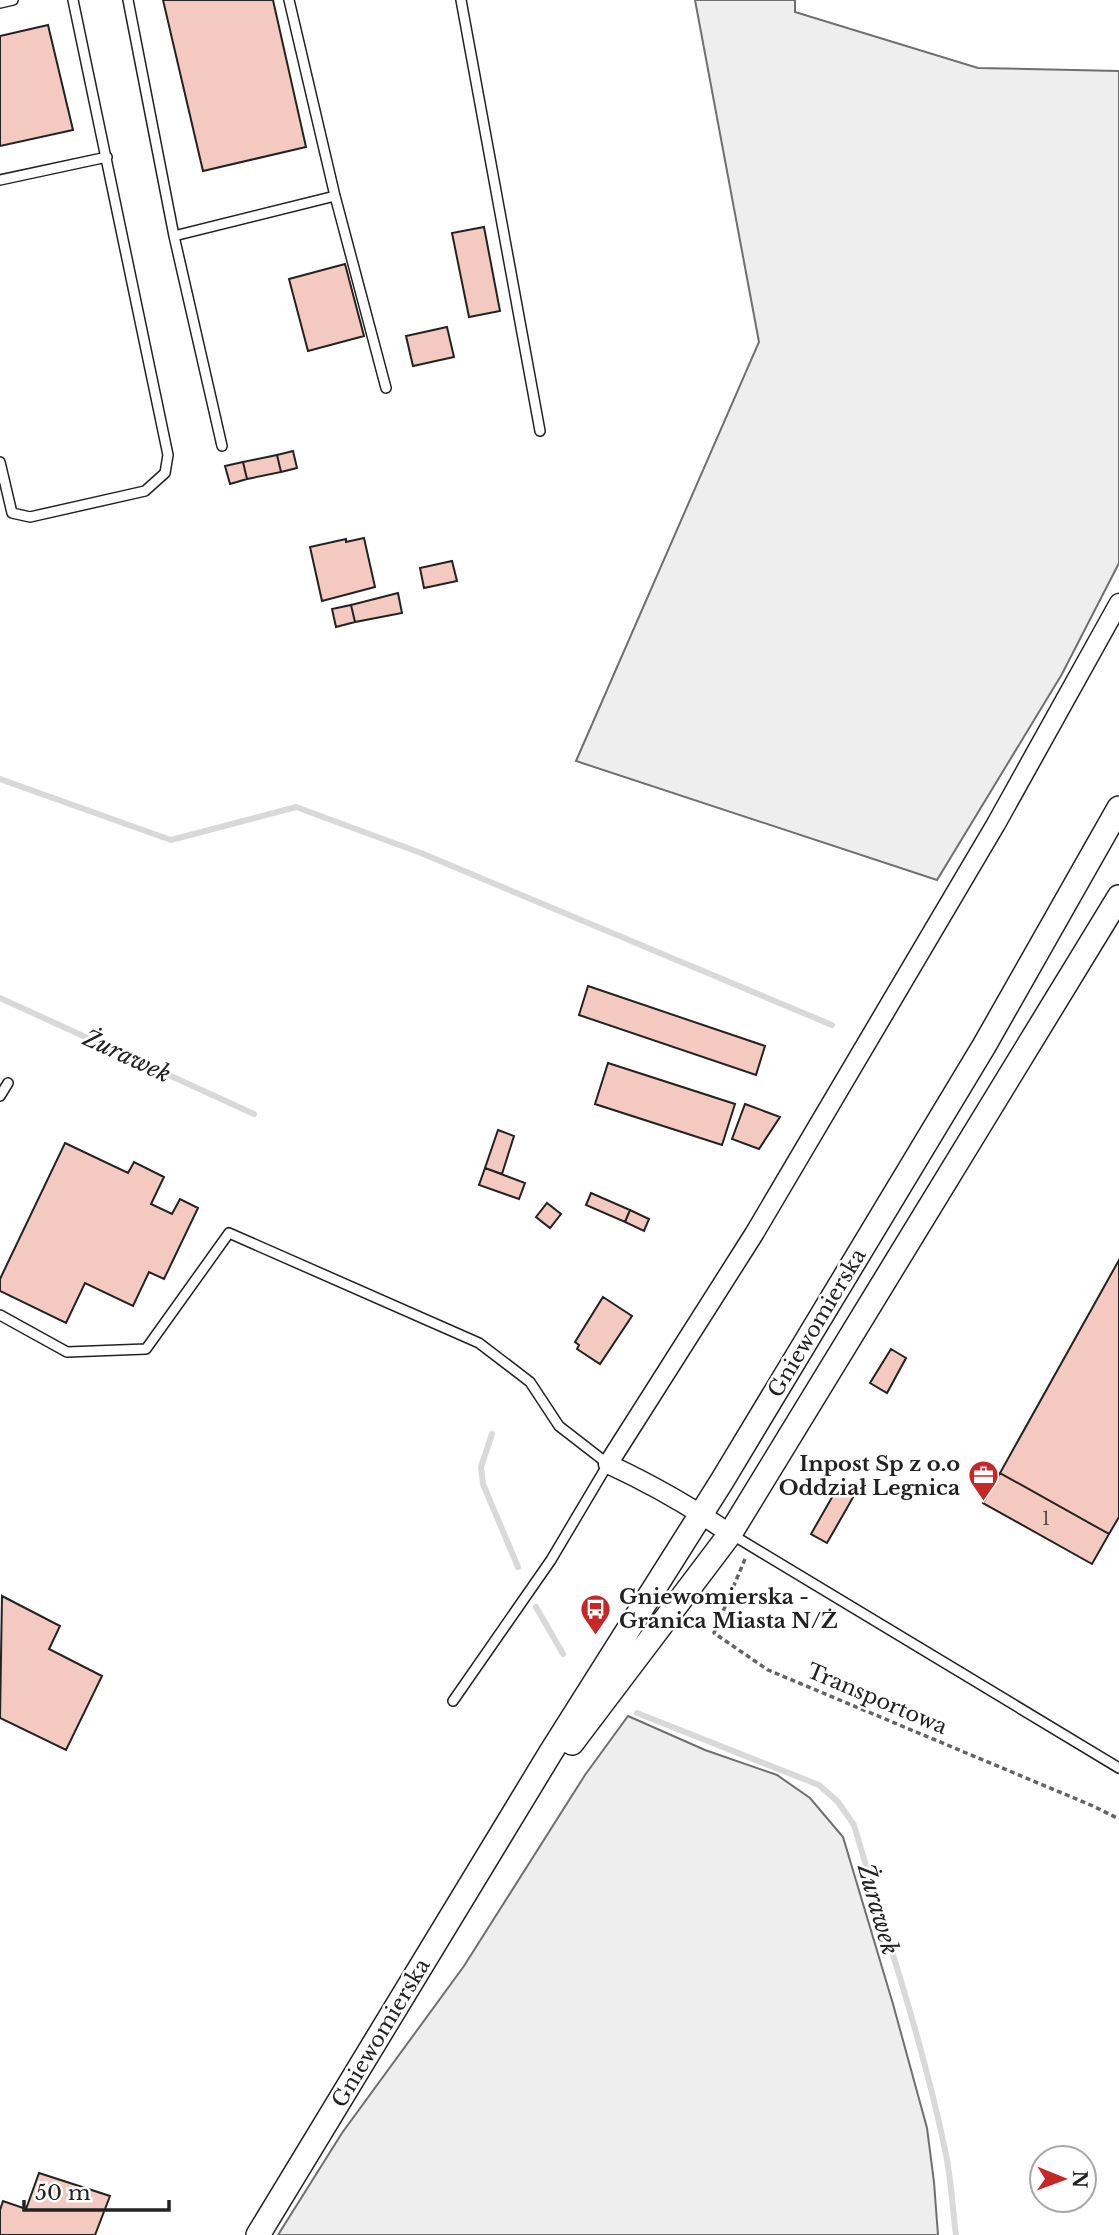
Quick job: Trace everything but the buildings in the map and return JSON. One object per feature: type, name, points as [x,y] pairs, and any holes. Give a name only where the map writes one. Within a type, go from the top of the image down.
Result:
[{"type":"street","points":[[730,1534],[650,1483],[608,1464],[754,1234],[996,824],[1119,603]]},
{"type":"street","name":"Gniewomierska","points":[[258,2235],[666,1567],[702,1514],[984,1046],[1119,808]]},
{"type":"street","name":"Gniewomierska","points":[[504,1832],[730,1534],[1119,897]]},
{"type":"lane","points":[[0,3],[13,0]]},
{"type":"lane","points":[[0,462],[12,513],[30,517],[145,491],[165,473],[168,455],[73,0]]},
{"type":"lane","points":[[128,0],[174,236],[222,446]]},
{"type":"lane","points":[[289,0],[335,196],[386,388]]},
{"type":"lane","points":[[461,0],[540,431]]},
{"type":"lane","points":[[0,180],[107,157]]},
{"type":"lane","points":[[174,236],[335,196]]},
{"type":"lane","points":[[0,1096],[8,1083]]},
{"type":"lane","points":[[0,1315],[66,1352],[146,1349],[229,1233],[479,1343],[530,1382],[559,1426],[608,1464],[551,1560],[453,1700]]},
{"type":"lane","points":[[730,1534],[1119,1768]]},
{"type":"path","name":"Transportowa","points":[[750,1547],[714,1633],[768,1670],[1119,1819]]},
{"type":"shaded area","points":[[695,0],[795,0],[795,12],[978,68],[1119,71],[1119,563],[1062,674],[937,880],[576,761],[759,342]]},
{"type":"shaded area","points":[[628,1716],[705,1750],[777,1775],[810,1798],[843,1837],[927,2128],[938,2235],[278,2235],[342,2133],[464,1966],[585,1775]]},
{"type":"waterway","points":[[0,779],[171,840],[296,807],[421,853],[832,1025]]},
{"type":"waterway","name":"Żurawek","points":[[0,998],[254,1114]]},
{"type":"waterway","name":"Żurawek","points":[[492,1434],[481,1467],[483,1484],[518,1567]]},
{"type":"waterway","name":"Żurawek","points":[[536,1607],[563,1654]]},
{"type":"waterway","name":"Żurawek","points":[[637,1713],[819,1785],[838,1802],[854,1825],[914,2024],[935,2104],[948,2167],[956,2235]]},
{"type":"place","name":"Inpost Sp z o.o Oddział Legnica","points":[[983,1503]]},
{"type":"place","name":"Gniewomierska - Granica Miasta N/Ż","points":[[596,1636]]}]
